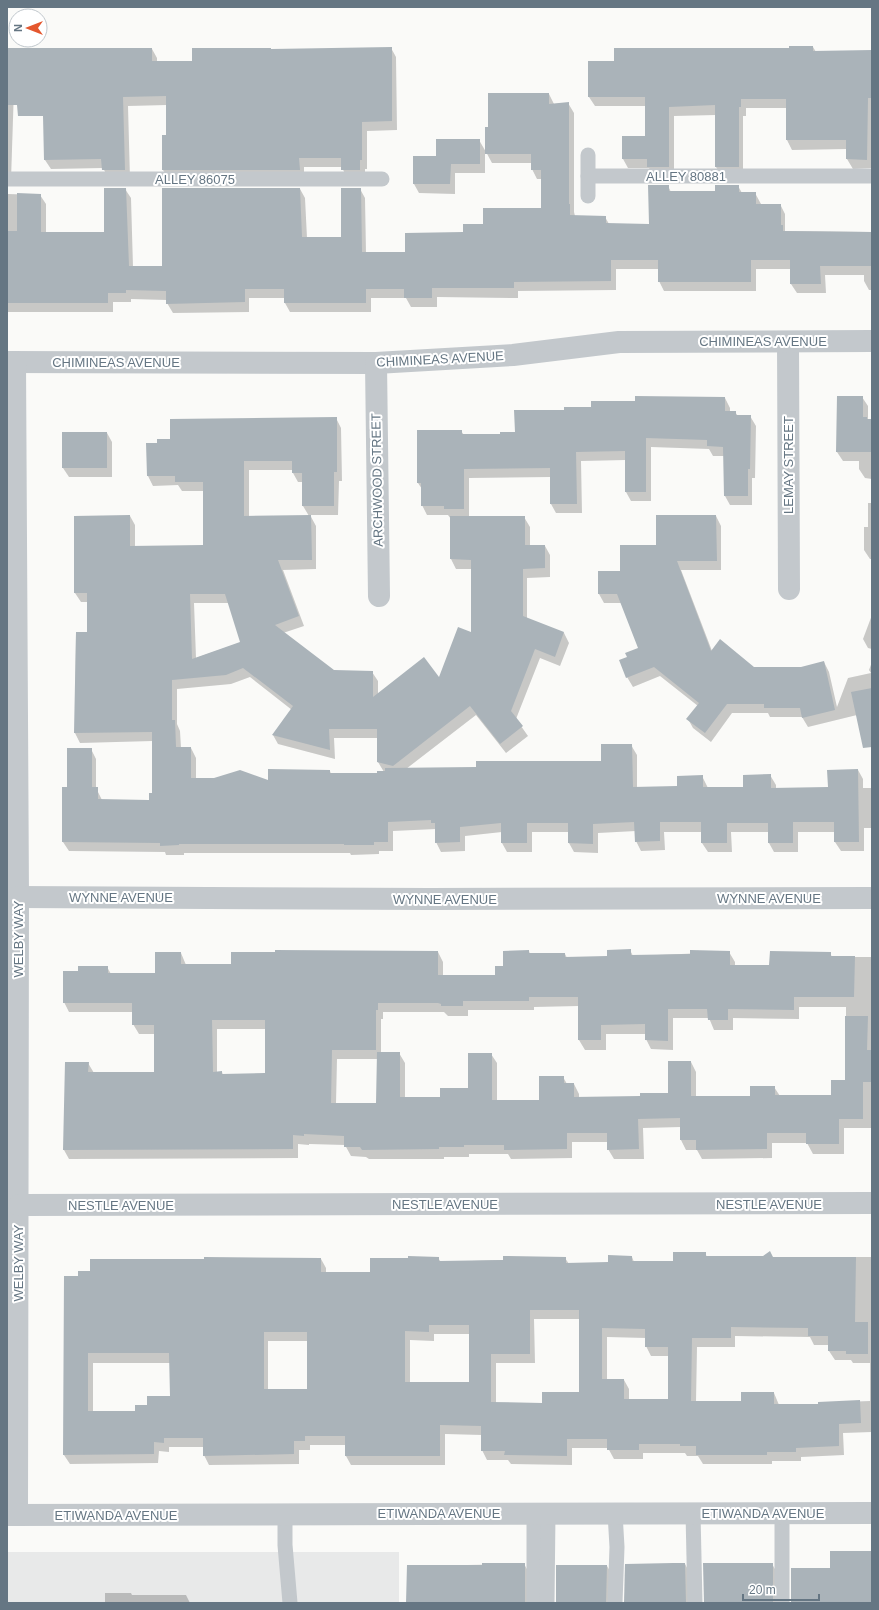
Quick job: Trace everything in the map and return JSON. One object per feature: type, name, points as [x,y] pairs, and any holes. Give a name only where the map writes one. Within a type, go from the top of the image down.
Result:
[{"type":"street","name":"CHIMINEAS AVENUE","points":[[11,362],[376,363],[513,355],[619,342],[872,341]]},
{"type":"street","name":"LEMAY STREET","points":[[788,342],[789,589]]},
{"type":"street","name":"WELBY WAY","points":[[11,362],[18,897],[19,1205],[12,1515]]},
{"type":"street","name":"ARCHWOOD STREET","points":[[376,363],[379,596]]},
{"type":"street","name":"WYNNE AVENUE","points":[[18,897],[421,899],[872,898]]},
{"type":"street","name":"NESTLE AVENUE","points":[[19,1205],[872,1203]]},
{"type":"street","name":"ETIWANDA AVENUE","points":[[12,1515],[872,1513]]},
{"type":"lane","points":[[588,155],[588,196]]},
{"type":"lane","name":"ALLEY 80881","points":[[588,176],[872,176]]},
{"type":"lane","name":"ALLEY 86075","points":[[7,179],[382,178]]},
{"type":"lane","points":[[534,1603],[541,1513]]},
{"type":"lane","points":[[541,1513],[548,1603]]},
{"type":"lane","points":[[614,1603],[617,1547],[615,1513]]},
{"type":"lane","points":[[693,1513],[695,1603]]},
{"type":"lane","points":[[782,1513],[782,1603]]},
{"type":"lane","points":[[285,1514],[285,1545],[290,1603]]},
{"type":"shaded area","points":[[7,1552],[399,1552],[399,1603],[7,1603]]},
{"type":"building","points":[[789,46],[813,46],[813,51],[872,50],[872,98],[868,98],[867,160],[846,159],[846,140],[786,140],[786,99],[741,99],[741,107],[739,107],[739,167],[715,167],[715,105],[669,107],[669,167],[647,167],[647,159],[622,159],[622,136],[645,136],[645,97],[588,97],[588,61],[614,61],[614,48],[789,48]]},
{"type":"building","points":[[392,47],[392,121],[362,122],[362,160],[360,160],[360,170],[341,170],[341,158],[299,158],[300,170],[162,170],[162,135],[166,135],[166,96],[123,97],[125,170],[102,170],[101,159],[44,160],[43,116],[18,116],[17,105],[7,105],[7,48],[152,48],[152,61],[192,61],[192,48],[271,49]]},
{"type":"building","points":[[488,93],[549,93],[549,104],[569,102],[570,215],[606,216],[606,223],[649,224],[648,185],[669,185],[669,191],[715,191],[715,185],[739,185],[739,192],[756,192],[756,204],[781,204],[781,225],[783,225],[783,231],[872,232],[872,266],[820,266],[821,284],[790,284],[790,260],[751,260],[751,282],[658,282],[658,260],[611,260],[611,281],[514,282],[514,288],[432,288],[432,298],[404,298],[404,289],[366,289],[366,303],[284,303],[284,289],[245,289],[245,302],[166,304],[166,291],[126,290],[126,293],[108,293],[108,303],[7,303],[7,231],[17,231],[17,193],[41,194],[41,232],[104,232],[104,188],[126,188],[129,266],[162,266],[162,188],[300,188],[302,237],[341,237],[341,188],[361,188],[362,252],[405,252],[405,233],[463,232],[463,224],[483,224],[483,208],[541,208],[541,170],[531,170],[531,154],[485,154],[485,127],[488,127]]},
{"type":"building","points":[[436,139],[480,139],[480,164],[451,164],[450,184],[413,184],[413,156],[436,156]]},
{"type":"building","points":[[635,396],[725,397],[725,411],[736,411],[736,415],[751,415],[748,496],[724,496],[723,447],[707,446],[707,440],[646,438],[646,492],[625,492],[625,451],[576,452],[577,504],[550,504],[550,468],[464,469],[464,509],[444,509],[444,506],[421,506],[421,483],[417,483],[417,430],[462,430],[462,434],[500,434],[500,432],[515,432],[514,410],[564,410],[564,407],[591,407],[591,401],[635,401]]},
{"type":"building","points":[[837,396],[863,396],[863,417],[872,419],[872,452],[836,452]]},
{"type":"building","points":[[337,417],[337,472],[334,472],[334,506],[302,506],[302,473],[292,473],[292,461],[244,461],[244,516],[311,515],[312,560],[278,560],[299,616],[275,625],[334,670],[373,671],[373,697],[424,657],[439,677],[458,627],[471,632],[471,560],[450,559],[450,516],[525,516],[525,545],[545,545],[545,568],[523,569],[523,616],[564,632],[555,657],[535,649],[511,711],[523,726],[500,744],[470,706],[393,766],[377,762],[377,729],[329,729],[330,750],[272,735],[293,706],[243,668],[226,675],[172,680],[172,720],[175,720],[176,747],[191,747],[191,778],[214,778],[240,770],[268,780],[268,769],[330,770],[330,773],[377,773],[377,771],[385,771],[385,768],[476,767],[476,761],[601,761],[601,744],[632,744],[633,787],[677,786],[677,776],[703,775],[703,787],[743,787],[743,775],[771,774],[771,788],[828,787],[827,770],[858,769],[859,842],[834,842],[834,822],[793,822],[793,843],[768,843],[768,823],[727,823],[727,843],[701,843],[701,822],[660,822],[660,841],[635,842],[634,822],[593,824],[593,844],[568,843],[568,823],[527,823],[527,843],[501,843],[501,823],[460,827],[460,842],[435,843],[435,823],[431,823],[431,820],[388,822],[388,842],[374,842],[374,845],[179,844],[160,846],[160,843],[62,842],[62,787],[67,787],[67,748],[92,748],[92,787],[98,787],[98,799],[149,800],[149,793],[152,793],[152,732],[74,733],[76,632],[87,632],[87,593],[74,593],[74,516],[130,515],[130,546],[203,545],[203,482],[175,482],[175,476],[147,476],[146,443],[157,443],[157,439],[170,439],[170,419]],"holes":[[[190,594],[225,594],[240,642],[192,659]]]},
{"type":"building","points":[[62,432],[107,432],[107,468],[62,468]]},
{"type":"building","points":[[656,515],[716,515],[717,561],[677,561],[711,651],[720,639],[754,667],[801,667],[824,661],[835,710],[802,718],[800,708],[764,708],[764,704],[727,704],[705,733],[686,719],[699,703],[654,667],[626,678],[619,660],[627,657],[625,653],[638,648],[617,594],[598,594],[598,571],[620,571],[620,545],[656,545]]},
{"type":"building","points":[[872,688],[872,747],[863,748],[851,692]]},
{"type":"building","points":[[631,949],[631,955],[690,954],[690,950],[730,951],[730,965],[769,965],[770,951],[831,952],[831,956],[855,956],[854,997],[794,997],[794,1010],[728,1009],[728,1020],[708,1020],[707,1009],[668,1009],[668,1041],[645,1040],[645,1024],[601,1025],[601,1040],[578,1040],[578,997],[529,997],[529,1001],[463,1001],[463,1006],[441,1006],[441,1004],[438,1003],[378,1003],[378,1010],[376,1010],[376,1050],[332,1050],[331,1103],[376,1103],[377,1052],[400,1052],[400,1097],[440,1097],[440,1088],[468,1088],[468,1053],[492,1053],[492,1100],[539,1100],[539,1076],[564,1076],[564,1083],[574,1083],[574,1097],[640,1096],[640,1093],[668,1093],[668,1061],[691,1061],[691,1096],[750,1096],[750,1086],[775,1086],[775,1095],[831,1095],[831,1080],[845,1080],[845,1016],[868,1016],[867,1050],[872,1050],[872,1082],[863,1082],[863,1119],[839,1119],[839,1144],[806,1144],[806,1133],[767,1133],[767,1149],[696,1150],[696,1140],[680,1140],[680,1118],[638,1119],[639,1149],[607,1150],[607,1133],[567,1133],[567,1149],[504,1150],[504,1145],[464,1145],[464,1147],[439,1147],[439,1149],[362,1150],[360,1147],[344,1147],[344,1136],[304,1134],[304,1136],[293,1135],[293,1149],[63,1150],[65,1062],[89,1062],[88,1072],[154,1072],[154,1025],[132,1025],[132,1003],[63,1003],[63,971],[78,971],[78,966],[108,966],[108,973],[155,973],[155,952],[181,952],[181,964],[231,964],[231,952],[275,952],[275,950],[438,951],[438,975],[495,975],[495,966],[503,966],[503,951],[529,950],[529,953],[565,953],[565,957],[607,956],[607,950]],"holes":[[[212,1020],[265,1020],[265,1073],[222,1074],[222,1071],[213,1072]]]},
{"type":"building","points":[[770,1251],[773,1257],[856,1257],[855,1322],[868,1322],[868,1354],[846,1354],[846,1351],[828,1351],[828,1336],[808,1336],[808,1328],[731,1327],[731,1338],[692,1338],[691,1401],[741,1401],[741,1392],[774,1392],[774,1404],[818,1404],[818,1402],[860,1400],[861,1423],[839,1424],[839,1446],[796,1448],[796,1452],[767,1452],[767,1455],[696,1455],[696,1446],[680,1446],[680,1444],[639,1444],[639,1450],[607,1450],[607,1439],[567,1439],[567,1456],[504,1455],[505,1451],[481,1451],[481,1426],[440,1425],[440,1456],[345,1456],[345,1436],[305,1436],[305,1441],[294,1441],[294,1454],[203,1456],[203,1438],[164,1438],[164,1443],[154,1442],[154,1454],[63,1455],[64,1276],[78,1276],[78,1271],[90,1271],[90,1259],[204,1259],[204,1257],[321,1258],[321,1272],[370,1272],[370,1258],[408,1258],[408,1256],[439,1257],[439,1261],[503,1260],[503,1256],[566,1257],[566,1263],[608,1262],[608,1255],[632,1256],[632,1261],[673,1261],[673,1252],[706,1252],[706,1256],[763,1256]],"holes":[[[530,1310],[579,1310],[579,1392],[542,1392],[542,1403],[491,1402],[491,1354],[530,1354]],[[429,1325],[469,1325],[469,1382],[405,1382],[405,1331],[429,1332]],[[602,1328],[645,1329],[645,1347],[668,1347],[668,1399],[624,1399],[624,1379],[602,1379]],[[264,1332],[307,1332],[307,1389],[264,1389]],[[88,1353],[169,1353],[170,1396],[147,1396],[147,1405],[135,1405],[135,1411],[88,1411]]]},
{"type":"building","points":[[830,1551],[872,1551],[872,1603],[791,1603],[791,1568],[830,1568]]},
{"type":"building","points":[[482,1563],[525,1563],[525,1603],[406,1603],[407,1565],[482,1565]]},
{"type":"building","points":[[685,1563],[686,1603],[624,1603],[625,1564]]},
{"type":"building","points":[[703,1563],[773,1563],[773,1603],[704,1603]]},
{"type":"building","points":[[556,1565],[607,1565],[606,1603],[556,1603]]}]
